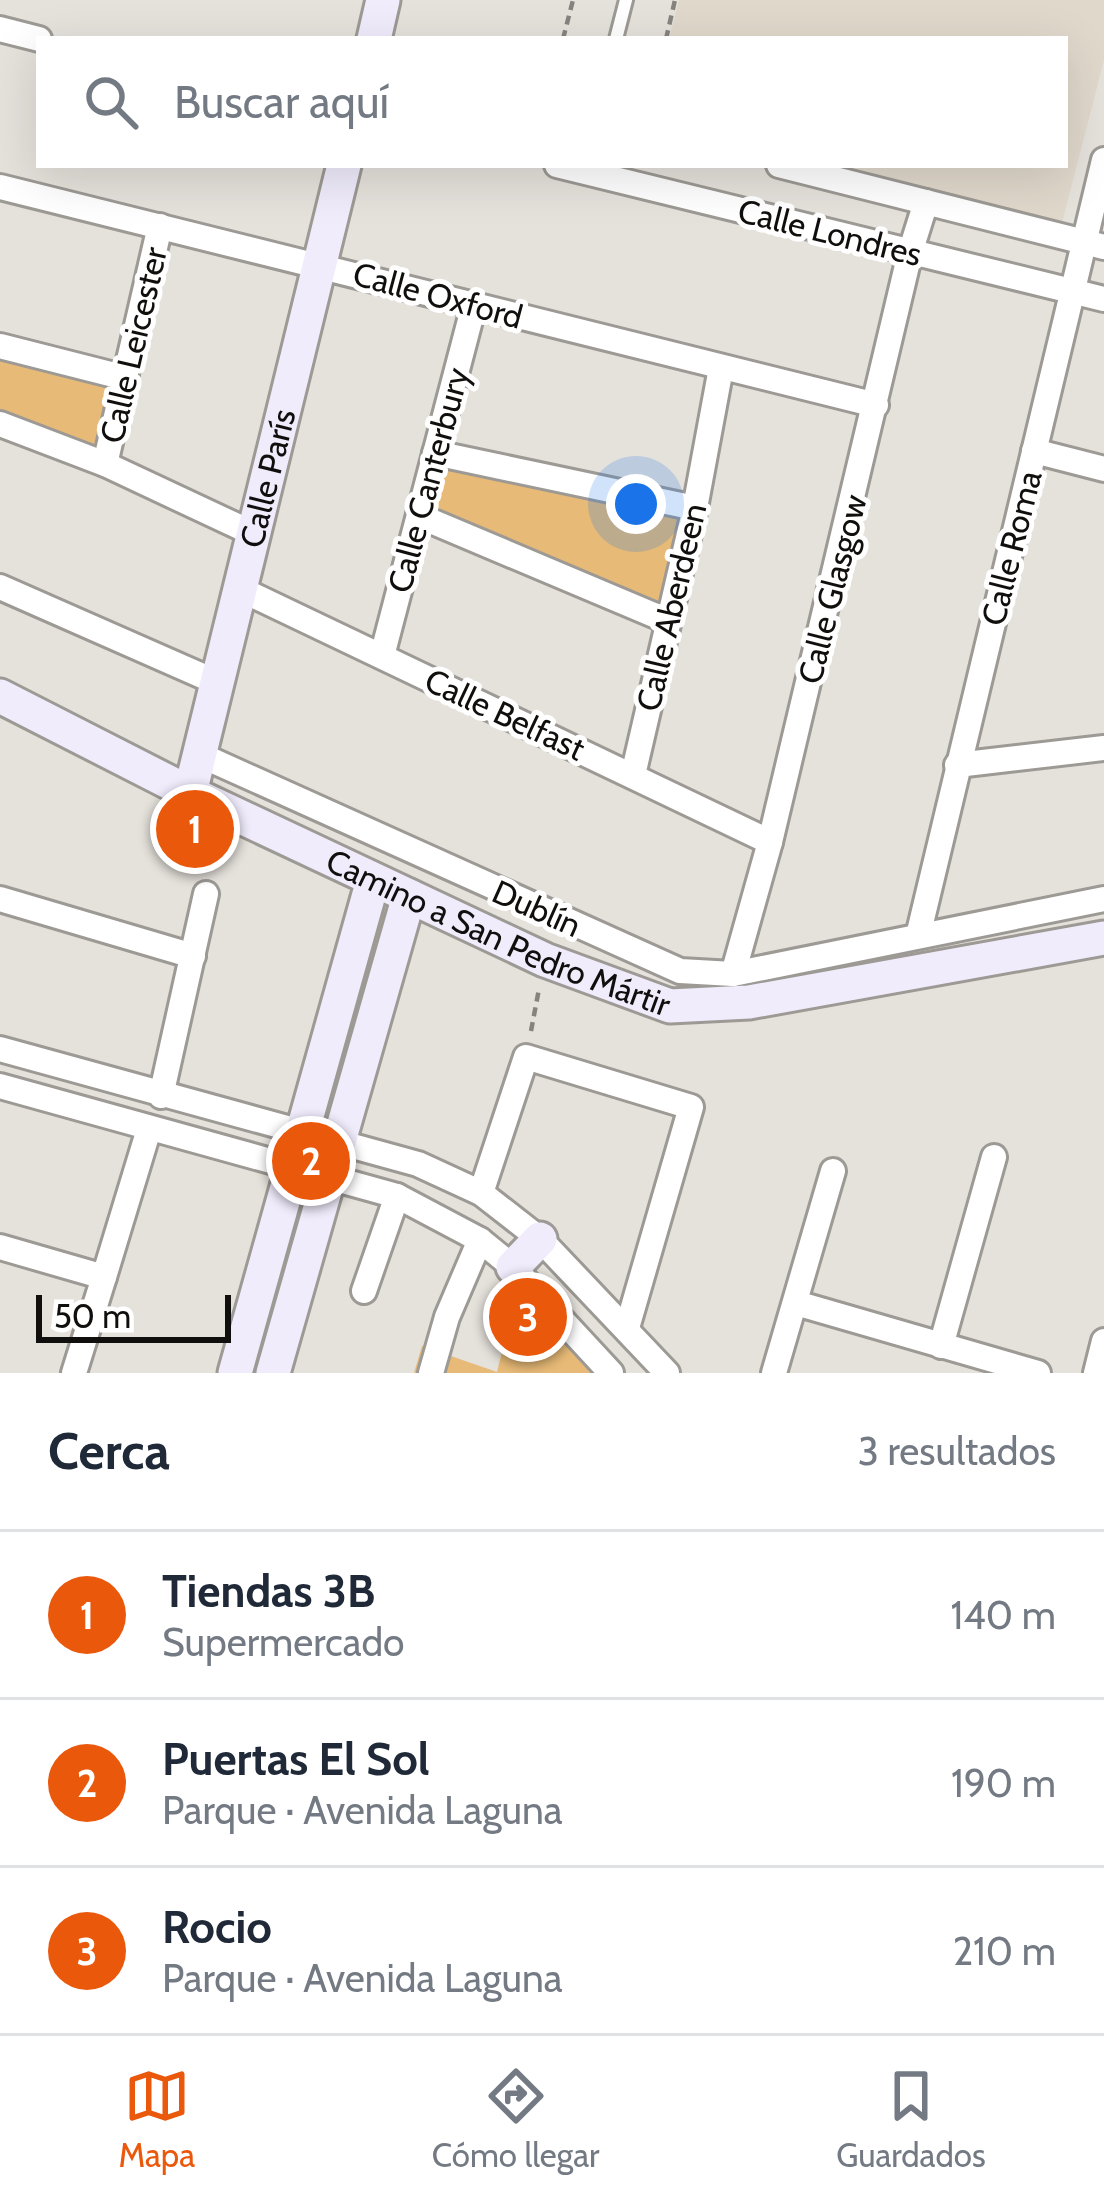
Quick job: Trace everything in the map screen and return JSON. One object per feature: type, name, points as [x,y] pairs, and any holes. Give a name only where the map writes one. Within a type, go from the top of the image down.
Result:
[{"type":"street","points":[[375,36],[383,0]]},
{"type":"street","points":[[0,29],[36,38]]},
{"type":"street","name":"Calle Roma","points":[[919,936],[1072,291],[1094,244],[1104,160]]},
{"type":"street","name":"Calle París","points":[[190,793],[343,168]]},
{"type":"street","name":"Calle Londres","points":[[791,168],[1094,244]]},
{"type":"street","name":"Calle Londres","points":[[588,169],[1104,299]]},
{"type":"street","name":"Calle Oxford","points":[[0,187],[876,404]]},
{"type":"street","name":"Calle Glasgow","points":[[733,974],[770,842],[926,202]]},
{"type":"street","name":"Calle Leicester","points":[[105,464],[160,226]]},
{"type":"street","name":"Calle Canterbury","points":[[382,656],[473,305]]},
{"type":"street","points":[[0,346],[126,378]]},
{"type":"street","name":"Calle Aberdeen","points":[[633,775],[695,508],[721,368]]},
{"type":"street","points":[[0,424],[105,464],[253,533]]},
{"type":"street","points":[[1034,452],[1104,469]]},
{"type":"street","points":[[435,453],[695,508]]},
{"type":"street","points":[[419,516],[668,621]]},
{"type":"street","points":[[0,587],[216,682]]},
{"type":"street","name":"Calle Belfast","points":[[238,588],[770,842]]},
{"type":"street","name":"Camino a San Pedro Mártir","points":[[0,696],[190,793],[545,960],[670,1006],[749,1002],[1104,938]]},
{"type":"street","points":[[957,764],[1104,748]]},
{"type":"street","name":"Dublín","points":[[198,754],[680,971],[733,974],[1104,899]]},
{"type":"street","points":[[235,1373],[373,880]]},
{"type":"street","points":[[161,1096],[206,894]]},
{"type":"street","points":[[273,1373],[409,896]]},
{"type":"street","points":[[0,899],[193,956]]},
{"type":"street","points":[[0,1049],[161,1096],[298,1149],[334,1159],[418,1164],[482,1193],[540,1239],[667,1373]]},
{"type":"street","points":[[482,1193],[526,1057],[691,1107],[627,1328]]},
{"type":"street","points":[[0,1086],[149,1129],[298,1149]]},
{"type":"street","points":[[74,1373],[149,1129]]},
{"type":"street","points":[[941,1346],[994,1156]]},
{"type":"street","points":[[334,1159],[480,1240],[513,1268],[611,1373]]},
{"type":"street","points":[[774,1373],[833,1171]]},
{"type":"street","points":[[364,1292],[397,1196]]},
{"type":"street","points":[[513,1268],[540,1239]]},
{"type":"street","points":[[431,1373],[447,1317],[480,1240]]},
{"type":"street","points":[[0,1247],[104,1277]]},
{"type":"street","points":[[796,1303],[1038,1373]]},
{"type":"street","points":[[1096,1373],[1104,1341]]},
{"type":"lane","points":[[617,36],[626,0]]},
{"type":"path","points":[[564,36],[573,0]]},
{"type":"path","points":[[666,36],[675,0]]},
{"type":"path","points":[[526,1057],[545,960]]},
{"type":"shaded area","points":[[679,0],[1104,0],[1104,60],[1062,223],[854,168],[1068,168],[1068,36],[670,36]]},
{"type":"shaded area","points":[[0,346],[126,378],[105,464],[0,424]]},
{"type":"shaded area","points":[[439,461],[690,513],[665,615],[426,513]]},
{"type":"shaded area","points":[[377,907],[386,911],[273,1373],[235,1373]]},
{"type":"shaded area","points":[[518,1287],[598,1373],[414,1373],[422,1346],[497,1372]]},
{"type":"place","name":"Tiendas 3B","points":[[195,829]]},
{"type":"place","name":"Puertas El Sol","points":[[311,1161]]},
{"type":"place","name":"Rocio","points":[[528,1317]]}]
